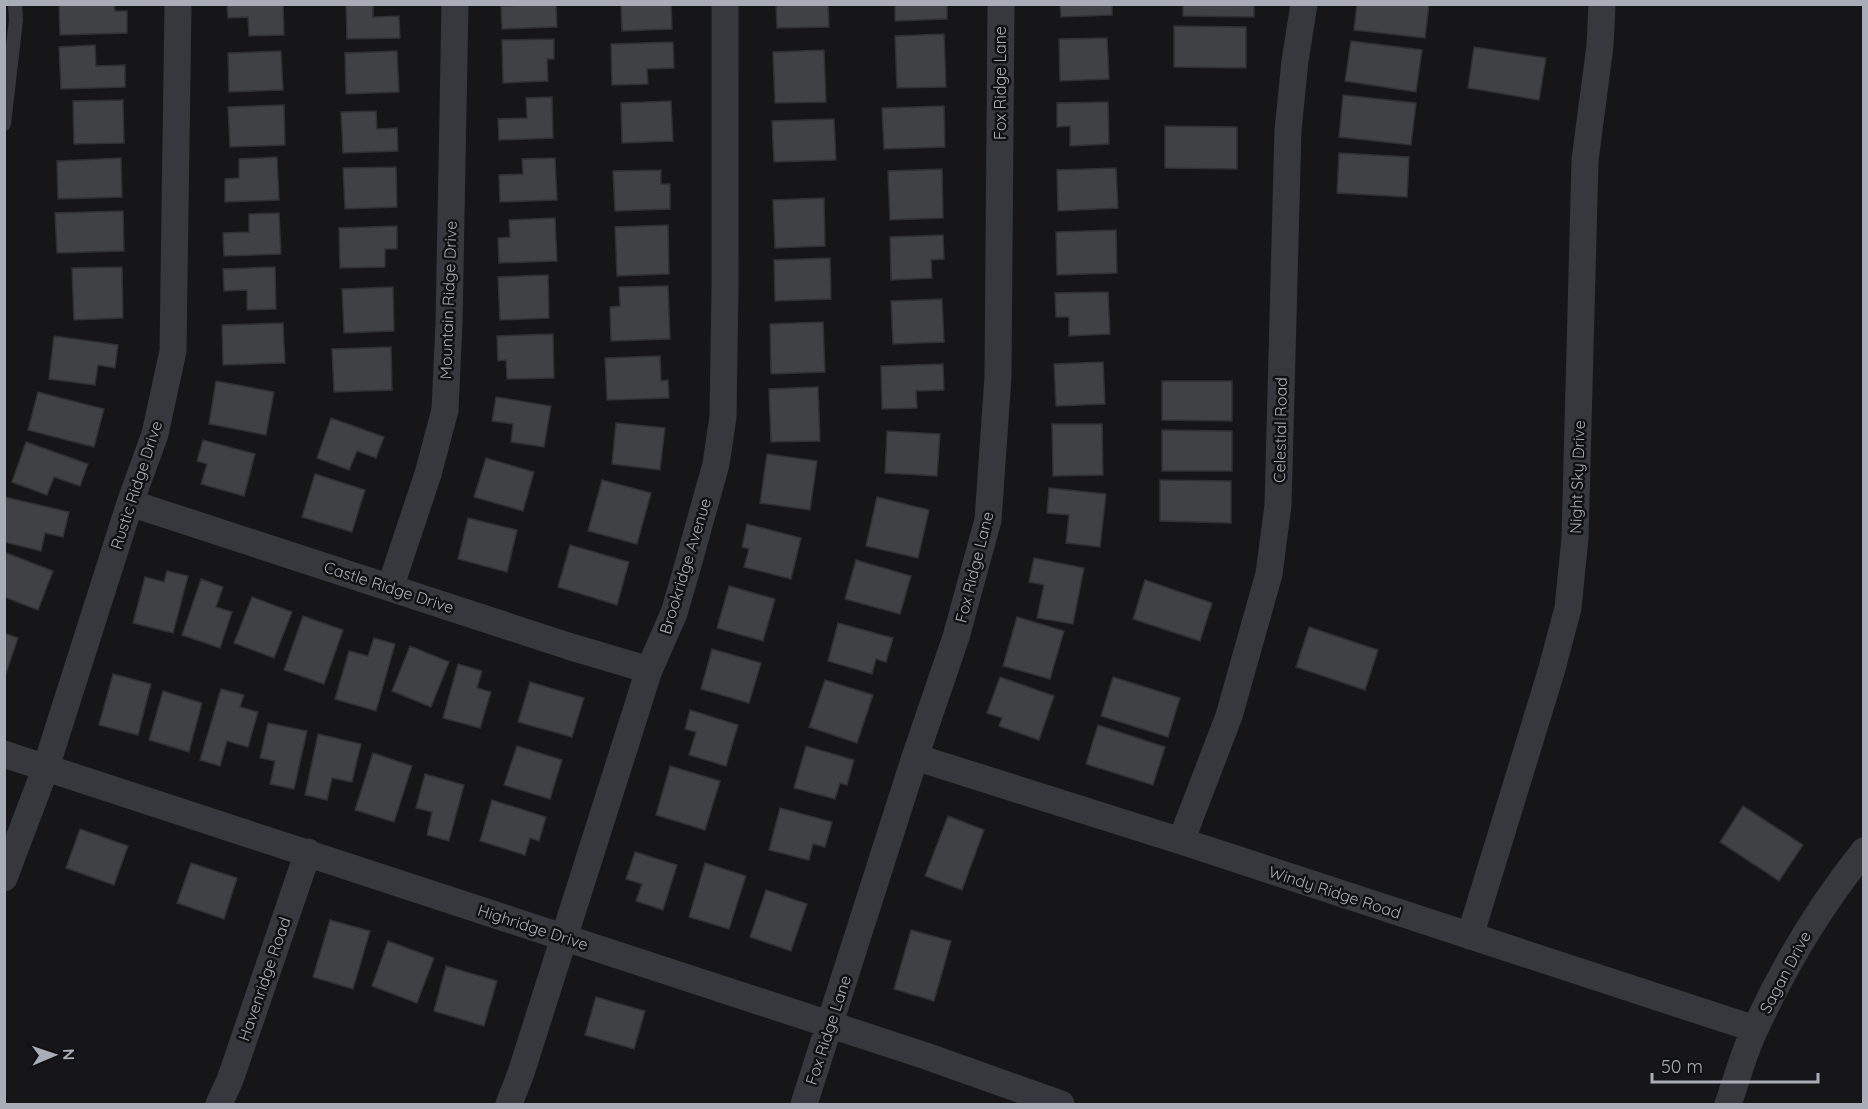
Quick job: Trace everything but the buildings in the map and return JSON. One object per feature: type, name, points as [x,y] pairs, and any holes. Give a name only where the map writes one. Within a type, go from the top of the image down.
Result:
[{"type":"street","name":"Rustic Ridge Drive","points":[[4,878],[45,767],[129,503],[156,434],[173,351],[178,4]]},
{"type":"street","name":"Mountain Ridge Drive","points":[[390,588],[428,474],[445,410],[449,323],[455,4]]},
{"type":"street","name":"Brookridge Avenue","points":[[508,1104],[521,1073],[649,670],[674,613],[716,464],[723,417],[725,4]]},
{"type":"street","name":"Fox Ridge Lane","points":[[804,1104],[915,757],[956,637],[988,520],[998,377],[1001,4]]},
{"type":"street","name":"Celestial Road","points":[[1181,841],[1229,716],[1269,574],[1278,504],[1288,130],[1295,61],[1305,4]]},
{"type":"street","name":"Night Sky Drive","points":[[1470,936],[1551,672],[1568,608],[1575,538],[1585,160],[1599,57],[1602,4]]},
{"type":"street","name":"Castle Ridge Drive","points":[[129,503],[568,646],[649,670]]},
{"type":"street","name":"Highridge Drive","points":[[4,754],[830,1024],[1061,1104]]},
{"type":"street","name":"Windy Ridge Road","points":[[915,757],[1181,841],[1755,1029]]},
{"type":"street","name":"Sagan Drive","points":[[1728,1104],[1755,1029],[1804,932],[1833,889],[1863,851]]},
{"type":"street","name":"Havenridge Road","points":[[219,1104],[230,1080],[308,852]]},
{"type":"lane","points":[[4,124],[16,20],[15,4]]}]
